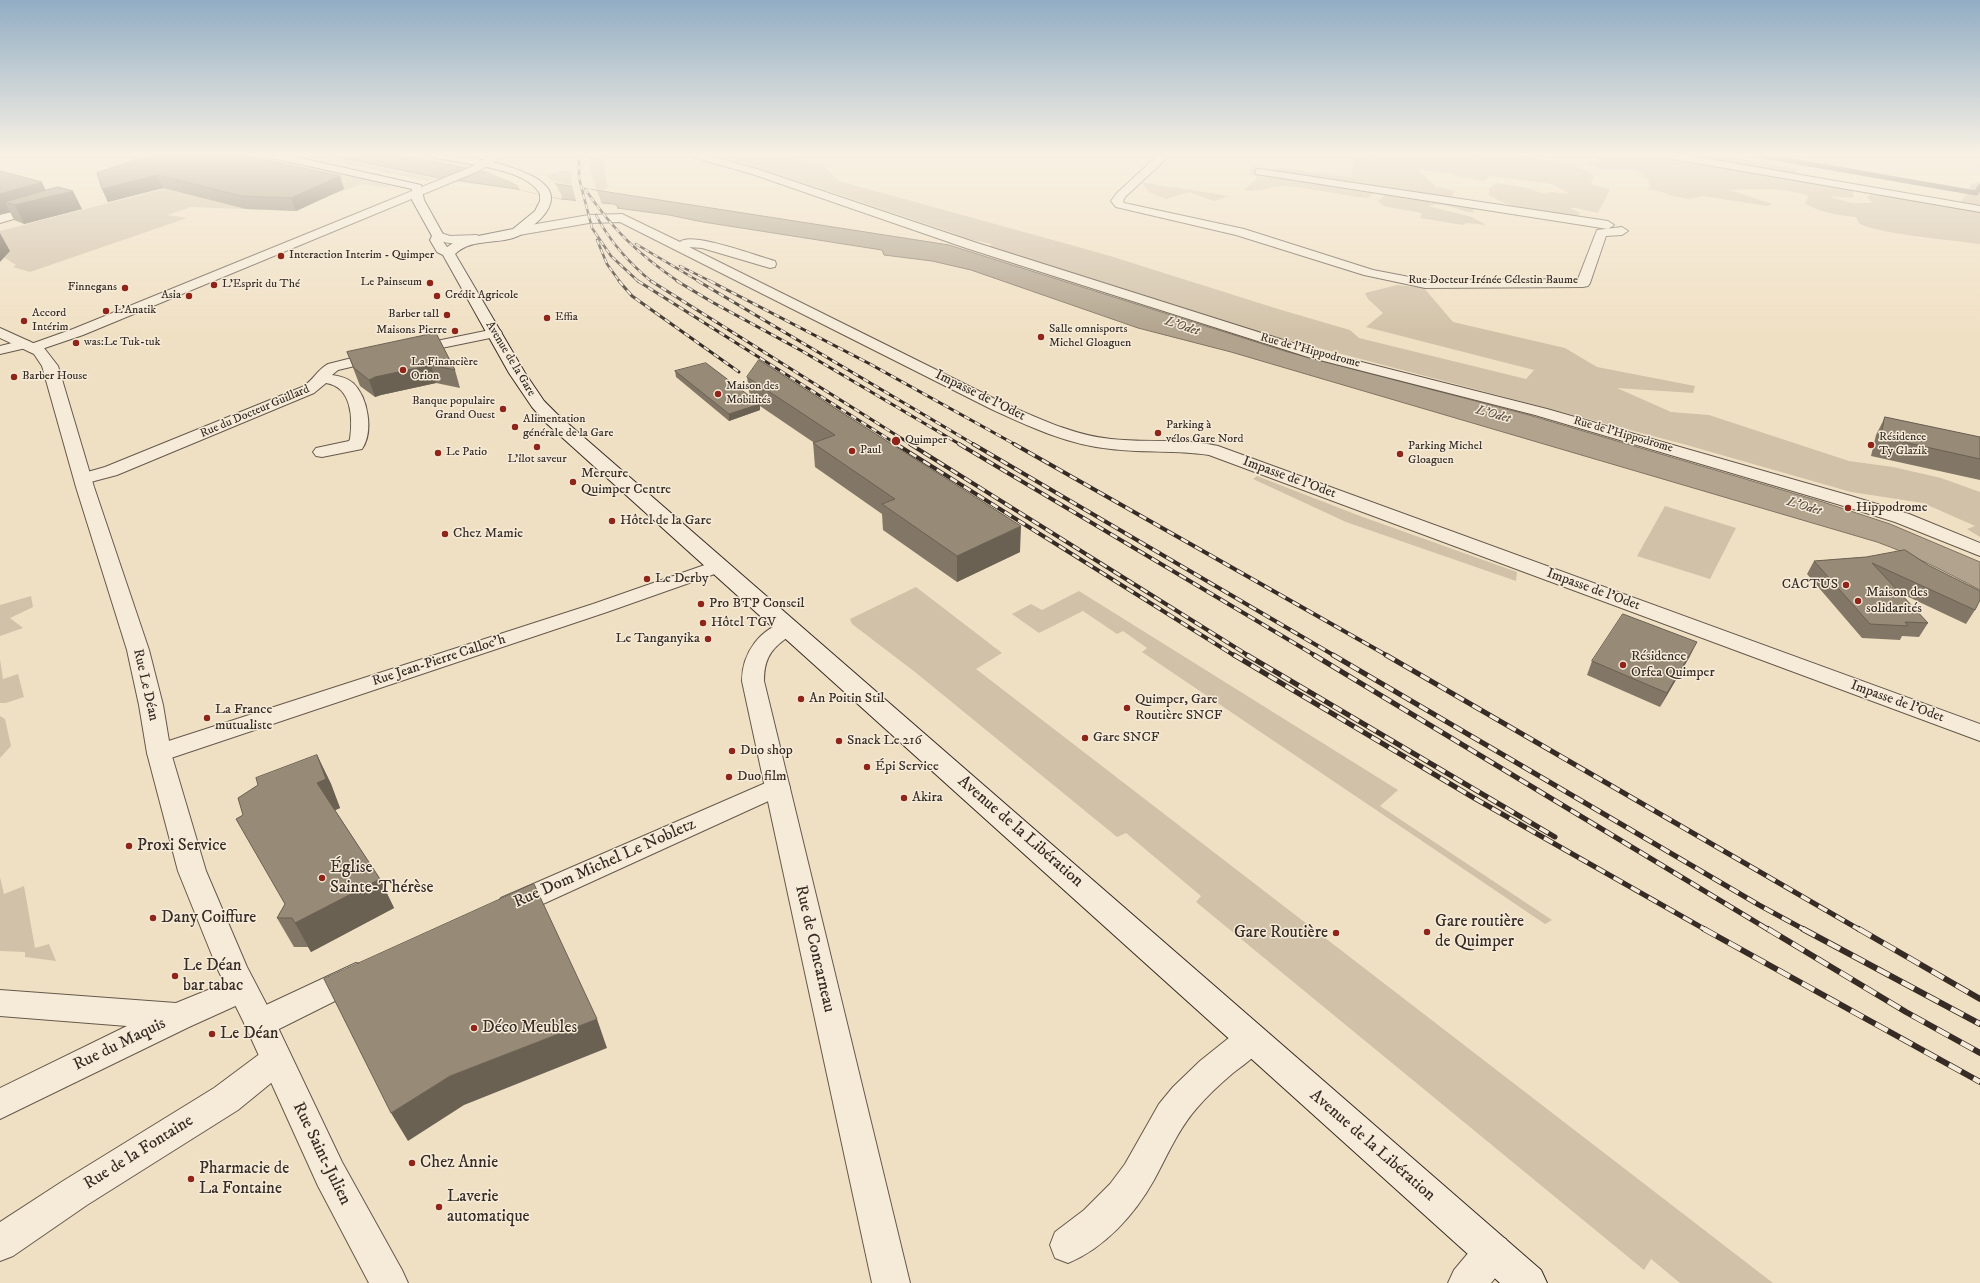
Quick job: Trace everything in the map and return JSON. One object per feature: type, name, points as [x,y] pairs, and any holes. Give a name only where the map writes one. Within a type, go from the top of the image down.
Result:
[{"type":"street","points":[[0,219],[15,215]]},
{"type":"street","points":[[0,350],[29,346],[78,332],[362,215]]},
{"type":"street","name":"Avenue de la Gare","points":[[426,215],[438,236],[436,240],[441,249],[448,253],[517,373],[538,404],[556,423],[788,628]]},
{"type":"street","points":[[519,231],[534,220],[538,215]]},
{"type":"street","name":"Rue de l'Hippodrome","points":[[880,215],[1002,256],[1284,345],[1586,425],[1844,500],[1929,529],[1980,550]]},
{"type":"street","name":"Rue Docteur Irénée Célestin Baume","points":[[1159,215],[1277,242],[1374,275],[1425,284],[1583,283],[1601,233],[1622,231]]},
{"type":"street","points":[[1542,215],[1608,225]]},
{"type":"street","name":"Impasse de l'Odet","points":[[477,239],[588,219],[622,218],[995,405],[1057,431],[1097,442],[1197,448],[1221,453],[1980,733]]},
{"type":"street","name":"Impasse de l'Odet","points":[[534,220],[562,223]]},
{"type":"street","points":[[438,236],[451,240],[477,239]]},
{"type":"street","points":[[448,253],[452,249],[477,239]]},
{"type":"street","points":[[677,245],[690,243],[703,244],[770,264]]},
{"type":"street","name":"Rue Le Déan","points":[[0,332],[44,355],[50,366],[83,479],[138,650],[151,705],[159,753],[192,871],[218,936],[242,989],[260,1023]]},
{"type":"street","name":"Rue du Docteur Guillard","points":[[83,479],[111,471],[317,386],[324,378],[327,370],[333,366],[495,333]]},
{"type":"street","points":[[322,452],[356,445],[360,432],[359,416],[352,393],[341,382],[324,378]]},
{"type":"street","name":"Rue Jean-Pierre Calloc'h","points":[[159,753],[600,608],[719,566]]},
{"type":"street","name":"Rue de Concarneau","points":[[788,628],[764,644],[752,668],[753,681],[891,1283]]},
{"type":"street","name":"Avenue de la Libération","points":[[788,628],[1081,885],[1251,1039],[1528,1283]]},
{"type":"street","name":"Rue Dom Michel Le Nobletz","points":[[491,915],[777,787]]},
{"type":"street","points":[[260,1023],[376,967]]},
{"type":"street","name":"Rue du Maquis","points":[[0,1104],[178,1017],[242,989]]},
{"type":"street","points":[[0,1003],[178,1017]]},
{"type":"street","name":"Rue Saint-Julien","points":[[260,1023],[330,1174],[389,1283]]},
{"type":"street","points":[[1068,1245],[1105,1217],[1121,1198],[1137,1177],[1164,1127],[1178,1106],[1191,1091],[1251,1039]]},
{"type":"street","name":"Rue de la Fontaine","points":[[0,1243],[75,1193],[226,1099],[280,1068]]},
{"type":"street","points":[[1467,1283],[1493,1252]]},
{"type":"shaded area","points":[[63,215],[167,215],[187,218],[30,272],[13,267],[16,265],[0,255],[0,231]]},
{"type":"shaded area","points":[[899,215],[962,215],[1107,255],[1350,330],[1359,338],[1526,379],[1534,370],[1366,327],[1383,313],[1368,299],[1365,293],[1397,285],[1424,288],[1453,322],[1565,348],[1597,367],[1695,386],[1693,393],[1617,388],[1671,412],[1709,415],[1849,461],[1893,467],[1941,478],[1980,492],[1980,537],[1967,529],[1975,526],[1923,503],[1851,492],[1683,444],[1243,328],[988,247],[992,244],[971,240]]},
{"type":"shaded area","points":[[1421,215],[1463,215],[1472,217],[1486,225],[1466,223],[1463,225],[1420,218]]},
{"type":"shaded area","points":[[1842,215],[1980,215],[1980,244],[1880,230],[1867,227],[1859,223],[1856,217]]},
{"type":"shaded area","points":[[1257,476],[1360,516],[1517,572],[1516,581],[1346,522],[1253,479]]},
{"type":"shaded area","points":[[1665,506],[1736,528],[1710,579],[1637,556]]},
{"type":"shaded area","points":[[916,587],[1002,653],[976,669],[1773,1283],[1680,1283],[1651,1259],[1644,1270],[1196,902],[1201,896],[1126,833],[1117,837],[915,672],[852,624],[850,619]]},
{"type":"shaded area","points":[[1079,591],[1398,790],[1380,806],[1552,920],[1545,924],[1142,652],[1147,648],[1123,631],[1117,634],[1083,611],[1039,633],[1012,614],[1031,604],[1042,610]]},
{"type":"shaded area","points":[[31,596],[33,607],[10,618],[23,628],[0,636],[0,605]]},
{"type":"shaded area","points":[[0,659],[3,679],[18,674],[24,697],[6,703],[0,703]]},
{"type":"shaded area","points":[[0,716],[5,719],[11,746],[0,758]]},
{"type":"shaded area","points":[[0,877],[4,894],[24,886],[35,948],[49,944],[56,961],[25,957],[25,952],[0,951]]},
{"type":"water","name":"L'Odet","points":[[669,215],[755,215],[949,245],[1288,352],[1529,415],[1823,502],[1890,524],[1980,562],[1980,590],[1942,570],[1877,542],[1231,352],[1138,328],[971,270],[932,261],[884,255],[882,250],[703,222]]},
{"type":"building","points":[[436,333],[455,370],[431,365],[375,377],[369,380],[354,368],[347,352]]},
{"type":"building","points":[[759,360],[1021,526],[957,556],[882,504],[895,499],[813,443],[835,435],[747,377]]},
{"type":"building","name":"Maison des Mobilités","points":[[706,363],[760,404],[729,414],[675,371]]},
{"type":"building","points":[[1885,417],[1980,437],[1980,459],[1881,437]]},
{"type":"building","points":[[1905,550],[1928,565],[1980,591],[1980,600],[1975,610],[1872,563],[1928,623],[1905,622],[1908,626],[1870,624],[1814,561],[1866,557]]},
{"type":"building","points":[[1623,614],[1697,642],[1667,693],[1592,661]]},
{"type":"building","name":"Église Sainte-Thérèse","points":[[317,755],[326,779],[317,783],[380,879],[295,923],[292,918],[277,918],[285,904],[236,819],[243,815],[238,798],[258,785],[256,778]]},
{"type":"building","name":"Déco Meubles","points":[[534,884],[597,1019],[450,1076],[391,1113],[324,979]]},
{"type":"railway","points":[[589,215],[592,228],[611,256],[639,282]]},
{"type":"railway","points":[[596,215],[607,234],[621,252],[652,282]]},
{"type":"railway","points":[[604,215],[638,251],[679,282]]},
{"type":"railway","points":[[597,240],[607,264],[620,282]]},
{"type":"railway","points":[[636,244],[700,282]]},
{"type":"railway","points":[[680,266],[710,281]]},
{"type":"railway","points":[[619,281],[632,296],[739,372]]},
{"type":"railway","points":[[638,281],[898,445]]},
{"type":"railway","points":[[651,281],[912,445]]},
{"type":"railway","points":[[677,281],[712,302],[802,351],[961,445]]},
{"type":"railway","points":[[698,281],[975,445]]},
{"type":"railway","points":[[710,281],[870,364],[1016,445]]},
{"type":"railway","points":[[896,444],[1235,656]]},
{"type":"railway","points":[[910,444],[1249,656]]},
{"type":"railway","points":[[959,444],[1316,656]]},
{"type":"railway","points":[[973,444],[1335,656]]},
{"type":"railway","points":[[1014,444],[1388,656]]},
{"type":"railway","points":[[1234,655],[1474,798],[1706,930]]},
{"type":"railway","points":[[1247,655],[1555,837]]},
{"type":"railway","points":[[1314,655],[1769,930]]},
{"type":"railway","points":[[1333,655],[1759,905],[1805,930]]},
{"type":"railway","points":[[1386,655],[1860,930]]},
{"type":"railway","points":[[1704,929],[1980,1082]]},
{"type":"railway","points":[[1768,929],[1906,1012],[1980,1053]]},
{"type":"railway","points":[[1803,929],[1980,1024]]},
{"type":"railway","points":[[1859,929],[1980,999]]},
{"type":"place","name":"Interaction Interim - Quimper","points":[[281,256]]},
{"type":"place","name":"Le Painseum","points":[[430,283]]},
{"type":"place","name":"L'Esprit du Thé","points":[[214,285]]},
{"type":"place","name":"Finnegans","points":[[125,288]]},
{"type":"place","name":"Asia","points":[[189,296]]},
{"type":"place","name":"Crédit Agricole","points":[[437,296]]},
{"type":"place","name":"L'Anatik","points":[[106,311]]},
{"type":"place","name":"Barber tall","points":[[447,315]]},
{"type":"place","name":"Effia","points":[[547,318]]},
{"type":"place","name":"Accord Intérim","points":[[24,321]]},
{"type":"place","name":"Maisons Pierre","points":[[455,331]]},
{"type":"place","name":"Salle omnisports Michel Gloaguen","points":[[1041,337]]},
{"type":"place","name":"was:Le Tuk-tuk","points":[[76,343]]},
{"type":"place","name":"La Financière Orion","points":[[403,370]]},
{"type":"place","name":"Barber House","points":[[14,377]]},
{"type":"place","name":"Maison des Mobilités","points":[[718,394]]},
{"type":"place","name":"Banque populaire Grand Ouest","points":[[503,409]]},
{"type":"place","name":"Alimentation générale de la Gare","points":[[515,427]]},
{"type":"place","name":"Parking à vélos Gare Nord","points":[[1158,433]]},
{"type":"place","name":"Quimper","points":[[896,441]]},
{"type":"place","name":"Résidence Ty Glazik","points":[[1871,445]]},
{"type":"place","name":"L'îlot saveur","points":[[537,447]]},
{"type":"place","name":"Paul","points":[[852,451]]},
{"type":"place","name":"Le Patio","points":[[438,453]]},
{"type":"place","name":"Parking Michel Gloaguen","points":[[1400,454]]},
{"type":"place","name":"Mercure Quimper Centre","points":[[573,482]]},
{"type":"place","name":"Hippodrome","points":[[1848,508]]},
{"type":"place","name":"Hôtel de la Gare","points":[[612,521]]},
{"type":"place","name":"Chez Mamie","points":[[445,534]]},
{"type":"place","name":"Le Derby","points":[[647,579]]},
{"type":"place","name":"CACTUS","points":[[1846,585]]},
{"type":"place","name":"Maison des solidarités","points":[[1858,601]]},
{"type":"place","name":"Pro BTP Conseil","points":[[701,604]]},
{"type":"place","name":"Hôtel TGV","points":[[703,623]]},
{"type":"place","name":"Le Tanganyika","points":[[708,639]]},
{"type":"place","name":"Résidence Orfea Quimper","points":[[1623,665]]},
{"type":"place","name":"An Poitin Stil","points":[[801,699]]},
{"type":"place","name":"Quimper, Gare Routière SNCF","points":[[1127,708]]},
{"type":"place","name":"La France mutualiste","points":[[207,718]]},
{"type":"place","name":"Gare SNCF","points":[[1085,738]]},
{"type":"place","name":"Snack Le 216","points":[[839,741]]},
{"type":"place","name":"Duo shop","points":[[732,751]]},
{"type":"place","name":"Épi Service","points":[[867,767]]},
{"type":"place","name":"Duo film","points":[[729,777]]},
{"type":"place","name":"Akira","points":[[904,798]]},
{"type":"place","name":"Proxi Service","points":[[129,846]]},
{"type":"place","name":"Église Sainte-Thérèse","points":[[322,878]]},
{"type":"place","name":"Dany Coiffure","points":[[153,918]]},
{"type":"place","name":"Gare routière de Quimper","points":[[1427,932]]},
{"type":"place","name":"Gare Routière","points":[[1336,933]]},
{"type":"place","name":"Le Déan bar tabac","points":[[175,976]]},
{"type":"place","name":"Déco Meubles","points":[[474,1028]]},
{"type":"place","name":"Le Déan","points":[[212,1034]]},
{"type":"place","name":"Chez Annie","points":[[412,1163]]},
{"type":"place","name":"Pharmacie de La Fontaine","points":[[191,1179]]},
{"type":"place","name":"Laverie automatique","points":[[439,1207]]}]
